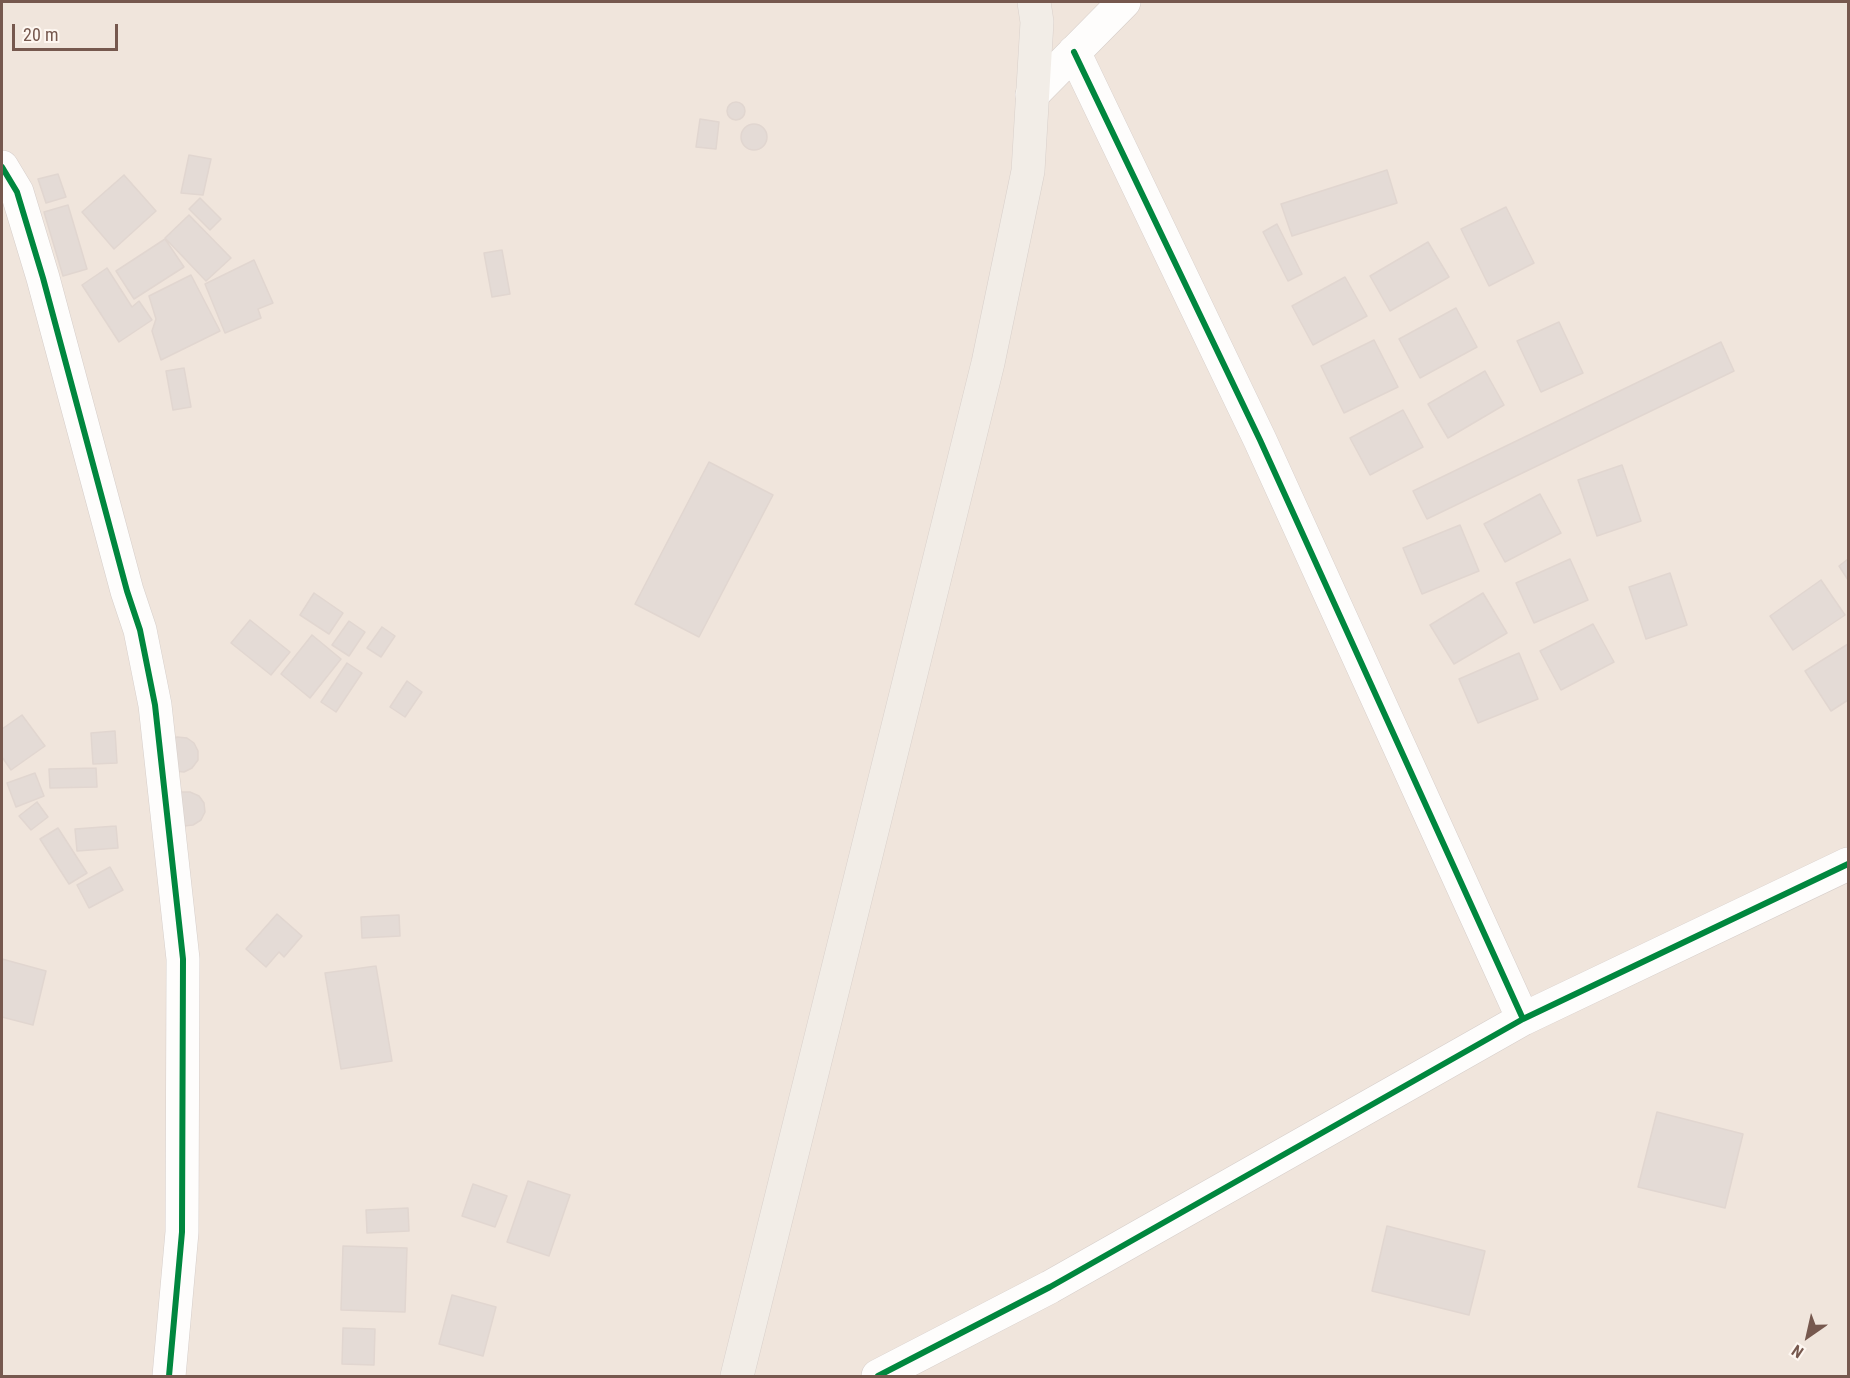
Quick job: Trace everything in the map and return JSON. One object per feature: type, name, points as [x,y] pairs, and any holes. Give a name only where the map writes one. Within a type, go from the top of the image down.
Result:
[{"type":"main road","points":[[737,1377],[988,363],[1028,171],[1037,22],[1034,2]]},
{"type":"street","points":[[1032,95],[1124,2]]},
{"type":"street","points":[[1074,52],[1260,440],[1523,1019]]},
{"type":"street","points":[[2,167],[17,192],[43,278],[127,591],[140,630],[154,705],[183,959],[182,1232],[169,1377]]},
{"type":"street","points":[[878,1377],[1050,1287],[1523,1019],[1848,864]]},
{"type":"shaded area","points":[[2,2],[1848,2],[1848,1376],[2,1376]]},
{"type":"building","points":[[736,102],[742,105],[745,111],[742,117],[736,120],[730,117],[727,111],[730,105]]},
{"type":"building","points":[[700,119],[719,122],[716,149],[696,147]]},
{"type":"building","points":[[754,124],[763,128],[767,137],[763,146],[754,150],[745,146],[741,137],[745,128]]},
{"type":"building","points":[[189,155],[211,159],[203,195],[181,193]]},
{"type":"building","points":[[1387,170],[1397,203],[1292,236],[1281,204]]},
{"type":"building","points":[[58,174],[66,197],[46,203],[38,179]]},
{"type":"building","points":[[124,175],[156,211],[114,249],[82,212]]},
{"type":"building","points":[[200,198],[221,219],[210,230],[189,209]]},
{"type":"building","points":[[68,205],[87,269],[63,276],[44,212]]},
{"type":"building","points":[[1506,207],[1534,263],[1489,286],[1461,229]]},
{"type":"building","points":[[189,215],[231,258],[206,281],[165,238]]},
{"type":"building","points":[[1277,224],[1302,274],[1288,281],[1263,232]]},
{"type":"building","points":[[165,239],[184,267],[134,299],[116,271]]},
{"type":"building","points":[[1428,242],[1449,277],[1390,311],[1370,276]]},
{"type":"building","points":[[502,250],[510,294],[492,297],[484,253]]},
{"type":"building","points":[[254,260],[273,303],[258,309],[261,318],[225,333],[205,284]]},
{"type":"building","points":[[107,268],[132,307],[139,301],[152,320],[119,342],[82,285]]},
{"type":"building","points":[[191,275],[220,331],[161,360],[152,331],[156,319],[149,296]]},
{"type":"building","points":[[1345,277],[1367,316],[1313,345],[1292,306]]},
{"type":"building","points":[[1456,308],[1477,347],[1420,378],[1399,339]]},
{"type":"building","points":[[1559,322],[1583,373],[1541,392],[1517,341]]},
{"type":"building","points":[[1374,340],[1398,387],[1344,413],[1321,366]]},
{"type":"building","points":[[1721,342],[1734,371],[1427,519],[1413,491]]},
{"type":"building","points":[[184,368],[191,407],[173,410],[166,371]]},
{"type":"building","points":[[1485,371],[1504,405],[1448,438],[1428,404]]},
{"type":"building","points":[[1403,410],[1423,447],[1370,475],[1350,438]]},
{"type":"building","points":[[709,462],[773,495],[699,637],[635,604]]},
{"type":"building","points":[[1622,465],[1641,521],[1597,536],[1578,480]]},
{"type":"building","points":[[1540,494],[1561,533],[1505,562],[1484,524]]},
{"type":"building","points":[[1460,525],[1479,571],[1422,594],[1403,548]]},
{"type":"building","points":[[1570,559],[1588,600],[1534,623],[1516,583]]},
{"type":"building","points":[[1848,559],[1848,580],[1839,566]]},
{"type":"building","points":[[1670,573],[1687,625],[1646,639],[1629,587]]},
{"type":"building","points":[[1821,580],[1845,615],[1793,650],[1770,616]]},
{"type":"building","points":[[314,593],[343,613],[329,634],[300,615]]},
{"type":"building","points":[[1483,593],[1507,633],[1454,664],[1430,625]]},
{"type":"building","points":[[250,620],[290,652],[271,675],[231,643]]},
{"type":"building","points":[[349,621],[365,632],[349,656],[332,645]]},
{"type":"building","points":[[1593,624],[1614,662],[1561,690],[1540,651]]},
{"type":"building","points":[[382,627],[395,636],[381,657],[367,648]]},
{"type":"building","points":[[312,635],[341,659],[310,698],[281,674]]},
{"type":"building","points":[[1848,644],[1848,700],[1831,711],[1805,671]]},
{"type":"building","points":[[1519,653],[1538,699],[1478,723],[1459,679]]},
{"type":"building","points":[[347,663],[362,673],[336,712],[321,702]]},
{"type":"building","points":[[407,681],[422,692],[405,717],[390,707]]},
{"type":"building","points":[[22,715],[45,746],[11,770],[2,757],[2,729]]},
{"type":"building","points":[[115,731],[117,763],[93,764],[91,733]]},
{"type":"building","points":[[177,737],[187,738],[194,743],[198,751],[198,760],[192,768],[184,772],[175,771],[169,741]]},
{"type":"building","points":[[96,768],[97,787],[50,788],[49,769]]},
{"type":"building","points":[[35,773],[44,796],[16,807],[7,783]]},
{"type":"building","points":[[182,792],[190,792],[199,796],[204,803],[205,812],[201,820],[193,825],[184,826],[174,797]]},
{"type":"building","points":[[37,802],[48,817],[31,830],[19,816]]},
{"type":"building","points":[[116,826],[118,848],[77,851],[75,829]]},
{"type":"building","points":[[58,828],[87,873],[69,884],[40,839]]},
{"type":"building","points":[[110,867],[123,890],[89,908],[77,885]]},
{"type":"building","points":[[277,914],[302,936],[284,957],[279,952],[266,967],[246,949]]},
{"type":"building","points":[[399,915],[400,936],[362,938],[361,917]]},
{"type":"building","points":[[2,959],[46,971],[33,1025],[2,1017]]},
{"type":"building","points":[[376,966],[392,1061],[341,1069],[325,973]]},
{"type":"building","points":[[1657,1112],[1743,1134],[1725,1208],[1638,1187]]},
{"type":"building","points":[[528,1181],[570,1195],[549,1256],[507,1242]]},
{"type":"building","points":[[473,1184],[507,1196],[495,1227],[462,1216]]},
{"type":"building","points":[[408,1208],[409,1231],[367,1233],[366,1210]]},
{"type":"building","points":[[1387,1226],[1485,1251],[1469,1315],[1372,1291]]},
{"type":"building","points":[[343,1246],[407,1248],[405,1312],[341,1310]]},
{"type":"building","points":[[452,1295],[496,1307],[483,1356],[439,1344]]},
{"type":"building","points":[[343,1328],[375,1329],[374,1365],[342,1364]]},
{"type":"cycle path","points":[[1074,52],[1260,440],[1523,1019]]},
{"type":"cycle path","points":[[2,167],[17,192],[43,278],[127,591],[140,630],[155,705],[183,959],[182,1232],[169,1376]]},
{"type":"cycle path","points":[[878,1376],[1050,1287],[1523,1019],[1848,864]]}]
